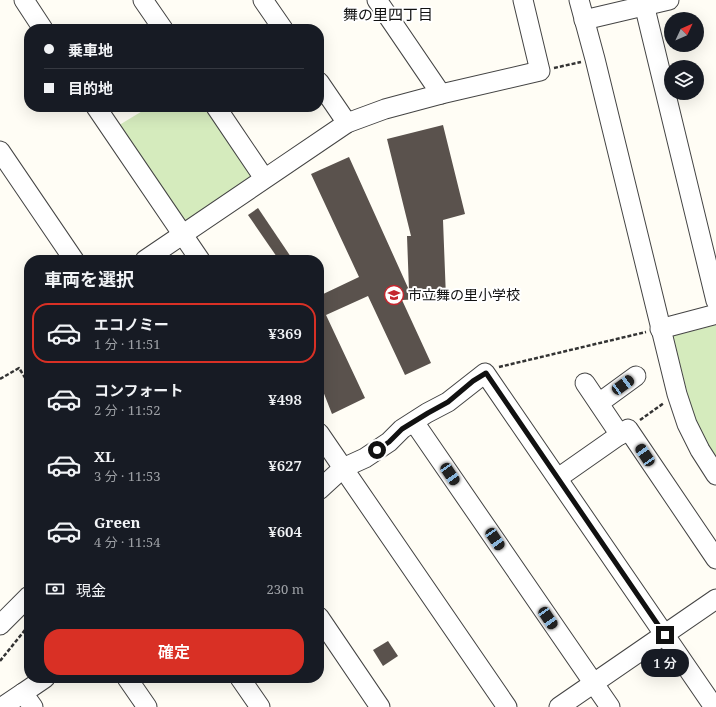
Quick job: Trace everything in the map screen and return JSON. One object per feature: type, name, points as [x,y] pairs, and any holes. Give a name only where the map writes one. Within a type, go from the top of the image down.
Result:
[{"type":"street","points":[[24,0],[40,24]]},
{"type":"street","points":[[143,0],[160,24]]},
{"type":"street","points":[[263,0],[280,24]]},
{"type":"street","points":[[377,0],[441,94]]},
{"type":"street","points":[[152,255],[347,123],[385,109],[441,94],[540,71],[523,0]]},
{"type":"street","points":[[579,0],[595,59],[677,394],[687,424],[700,450],[716,474]]},
{"type":"street","points":[[584,20],[643,3],[669,0]]},
{"type":"street","points":[[643,3],[716,301]]},
{"type":"street","points":[[324,89],[347,123]]},
{"type":"street","points":[[99,112],[197,255]]},
{"type":"street","points":[[219,112],[264,178]]},
{"type":"street","points":[[0,151],[71,255]]},
{"type":"street","points":[[660,329],[716,313]]},
{"type":"street","points":[[324,485],[343,468],[365,458],[389,442],[402,429],[448,402],[473,381],[486,373],[714,707]]},
{"type":"street","points":[[599,403],[636,376]]},
{"type":"street","points":[[585,383],[599,403],[624,432],[716,559]]},
{"type":"street","points":[[414,422],[610,707]]},
{"type":"street","points":[[558,478],[624,432]]},
{"type":"street","points":[[324,440],[507,707]]},
{"type":"street","points":[[559,707],[716,599]]},
{"type":"street","points":[[0,625],[24,601]]},
{"type":"street","points":[[324,624],[380,707]]},
{"type":"street","points":[[2,707],[28,700],[41,683]]},
{"type":"street","points":[[130,683],[147,707]]},
{"type":"street","points":[[243,683],[260,707]]},
{"type":"path","points":[[540,71],[595,59]]},
{"type":"path","points":[[486,373],[505,365],[660,329]]},
{"type":"path","points":[[0,379],[19,368],[24,376]]},
{"type":"path","points":[[624,432],[677,394]]},
{"type":"path","points":[[0,661],[24,631]]},
{"type":"green space","points":[[141,112],[212,112],[253,178],[187,223],[181,221],[116,127]]},
{"type":"green space","points":[[716,325],[716,460],[694,419],[673,336]]},
{"type":"building","points":[[443,125],[465,214],[443,220],[446,298],[402,300],[431,363],[405,375],[368,296],[326,315],[365,398],[332,414],[324,394],[324,294],[359,277],[311,174],[349,157],[409,290],[407,236],[411,236],[387,139]]},
{"type":"building","points":[[258,208],[290,255],[276,255],[248,215]]},
{"type":"building","points":[[388,641],[398,656],[383,666],[373,650]]},
{"type":"place","name":"市立舞の里小学校","points":[[394,295]]},
{"type":"district","name":"舞の里四丁目","points":[[388,15]]},
{"type":"route","points":[[377,450],[389,442],[402,429],[448,402],[473,381],[486,373],[665,635]]}]
